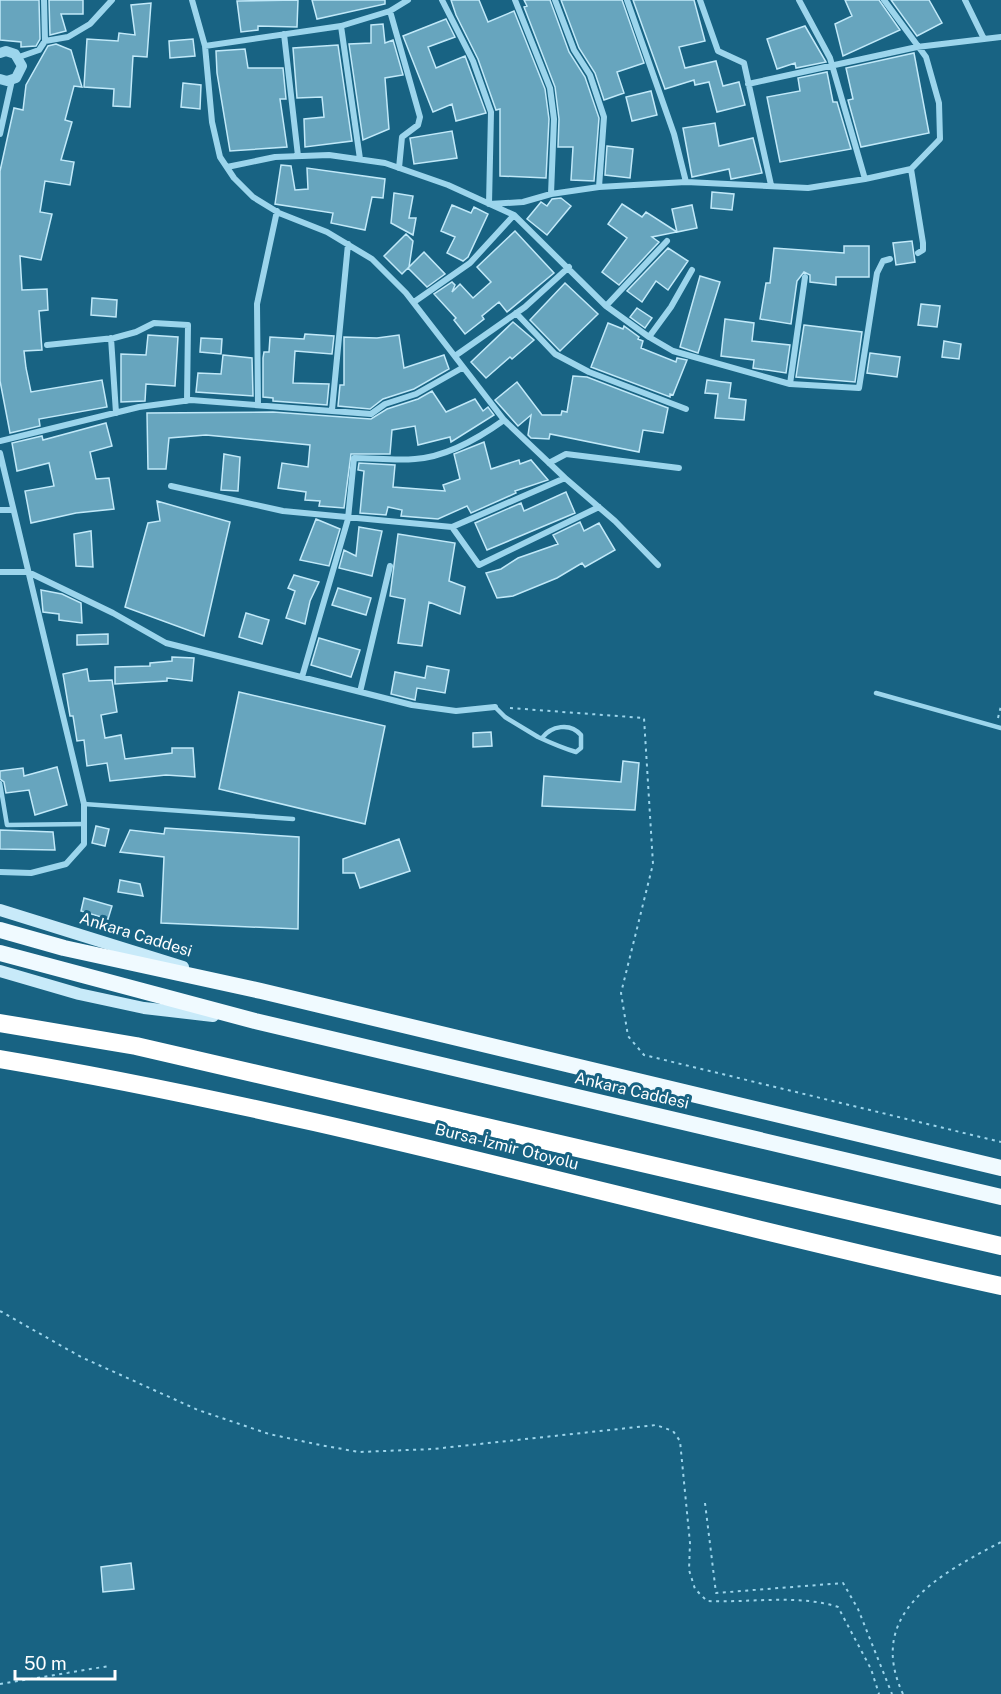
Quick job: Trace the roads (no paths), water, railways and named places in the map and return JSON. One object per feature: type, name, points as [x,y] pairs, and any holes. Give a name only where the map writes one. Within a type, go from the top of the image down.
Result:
[{"type":"highway","name":"Ankara Caddesi","points":[[0,930],[63,948],[261,991],[1001,1168]]},
{"type":"highway","name":"Ankara Caddesi","points":[[0,953],[255,1021],[1001,1197]]},
{"type":"highway","name":"Bursa-İzmir Otoyolu","points":[[0,1023],[136,1046],[1001,1246]]},
{"type":"highway","name":"Bursa-İzmir Otoyolu","points":[[0,1059],[134,1082],[407,1142],[1001,1286]]},
{"type":"main road","name":"Ankara Caddesi","points":[[0,910],[261,991]]},
{"type":"main road","name":"Ankara Caddesi","points":[[0,971],[79,994],[144,1008],[255,1021]]},
{"type":"street","points":[[19,57],[39,50],[45,41],[44,0]]},
{"type":"street","points":[[192,0],[205,46],[212,122],[220,157],[227,167],[252,196],[277,211],[327,232],[372,259],[414,302],[462,368],[504,420],[658,565]]},
{"type":"street","points":[[205,46],[341,26],[390,11],[406,0]]},
{"type":"street","points":[[442,0],[474,61],[491,112],[489,204]]},
{"type":"street","points":[[515,0],[550,88],[554,119],[551,194]]},
{"type":"street","points":[[555,0],[574,50],[590,75],[604,117],[599,187]]},
{"type":"street","points":[[627,0],[674,134],[686,182]]},
{"type":"street","points":[[700,0],[718,51],[744,63],[771,185]]},
{"type":"street","points":[[799,0],[832,65],[865,179]]},
{"type":"street","points":[[489,204],[524,202],[551,194],[599,187],[686,182],[808,188],[912,169],[940,139],[939,103],[926,57],[884,0]]},
{"type":"street","points":[[965,0],[984,39]]},
{"type":"street","points":[[45,41],[68,37],[90,24],[110,1]]},
{"type":"street","points":[[390,11],[420,117],[418,125],[402,137],[399,168]]},
{"type":"street","points":[[341,26],[360,159]]},
{"type":"street","points":[[284,34],[298,156]]},
{"type":"street","points":[[748,84],[917,47],[1001,37]]},
{"type":"street","points":[[0,53],[11,51],[19,57],[22,70],[4,81],[0,134]]},
{"type":"street","points":[[227,167],[276,157],[329,155],[399,168],[448,185],[514,215],[606,306],[673,351],[790,384],[859,388],[877,273],[883,261],[890,259]]},
{"type":"street","points":[[912,169],[923,243],[923,250],[918,253]]},
{"type":"street","points":[[258,405],[257,304],[277,211]]},
{"type":"street","points":[[414,302],[470,263],[514,215]]},
{"type":"street","points":[[606,306],[667,241]]},
{"type":"street","points":[[332,410],[348,244]]},
{"type":"street","points":[[455,356],[516,314],[569,267]]},
{"type":"street","points":[[649,337],[671,307],[692,270]]},
{"type":"street","points":[[790,384],[806,277]]},
{"type":"street","points":[[516,314],[555,354],[589,372],[686,409]]},
{"type":"street","points":[[47,345],[111,338],[136,332],[154,323],[188,325],[187,401]]},
{"type":"street","points":[[111,338],[116,412]]},
{"type":"street","points":[[0,441],[116,412],[187,401],[371,414],[385,404],[416,394],[462,368]]},
{"type":"street","points":[[302,677],[348,519],[354,458],[415,459],[436,455],[485,434],[504,420]]},
{"type":"street","points":[[0,453],[84,804],[84,844],[66,864],[31,873],[0,872]]},
{"type":"street","points":[[549,463],[566,454],[679,468]]},
{"type":"street","points":[[171,486],[284,511],[348,519],[452,527],[565,478]]},
{"type":"street","points":[[452,527],[479,566],[599,507]]},
{"type":"street","points":[[0,510],[13,510]]},
{"type":"street","points":[[360,692],[390,566]]},
{"type":"street","points":[[0,572],[28,572],[113,613],[166,643],[412,705],[456,711],[495,707]]},
{"type":"lane","points":[[876,693],[999,727]]},
{"type":"lane","points":[[495,707],[505,717],[542,738],[576,752],[581,748],[581,735],[568,727],[556,727],[547,731],[542,738]]},
{"type":"lane","points":[[0,783],[7,825],[84,824]]},
{"type":"lane","points":[[84,804],[293,819]]}]
